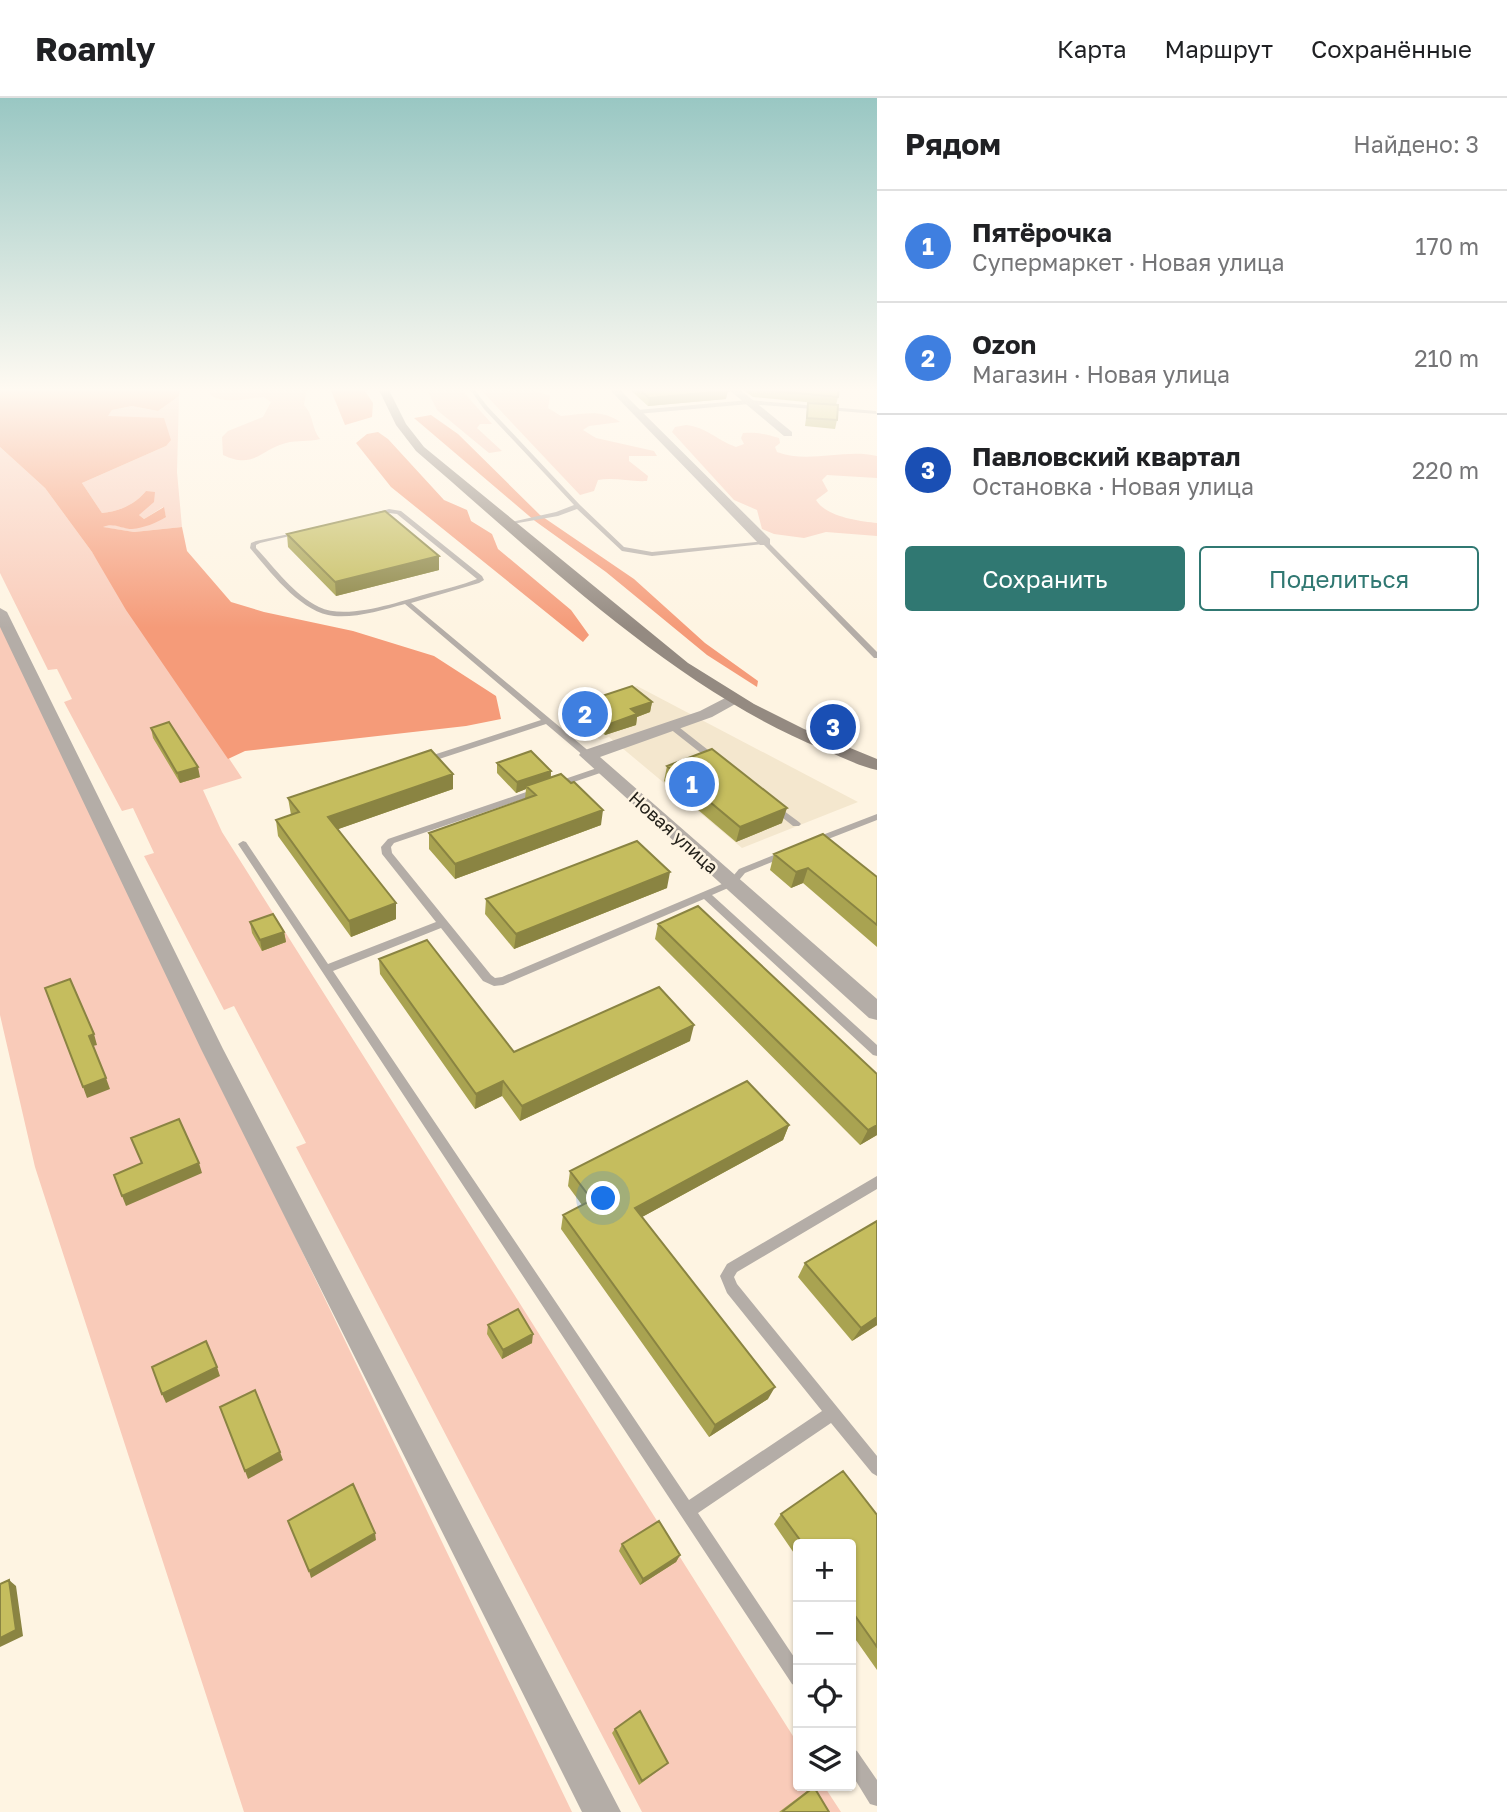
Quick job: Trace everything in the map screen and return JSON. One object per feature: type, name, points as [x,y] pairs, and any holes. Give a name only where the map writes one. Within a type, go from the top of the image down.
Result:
[{"type":"main road","points":[[445,468],[683,666],[733,699],[797,733],[877,765]]},
{"type":"street","points":[[692,468],[765,542]]},
{"type":"street","points":[[0,612],[212,1049],[602,1812]]},
{"type":"street","points":[[588,755],[706,714],[733,699]]},
{"type":"street","name":"Новая улица","points":[[588,755],[877,1012]]},
{"type":"lane","points":[[542,468],[622,549],[652,554],[765,542],[877,656]]},
{"type":"lane","points":[[509,524],[578,506]]},
{"type":"lane","points":[[311,530],[253,544],[253,548],[309,607],[330,615],[358,615],[481,580],[399,512],[389,511],[363,517]]},
{"type":"lane","points":[[406,602],[588,755]]},
{"type":"lane","points":[[428,760],[545,721]]},
{"type":"lane","points":[[672,726],[724,767]]},
{"type":"lane","points":[[603,769],[391,841],[386,847],[387,854],[487,978],[494,982],[503,981],[732,883],[742,871],[789,852]]},
{"type":"lane","points":[[765,799],[796,824]]},
{"type":"lane","points":[[801,847],[877,817]]},
{"type":"lane","points":[[824,837],[835,846]]},
{"type":"lane","points":[[243,844],[793,1670]]},
{"type":"lane","points":[[705,894],[877,1052]]},
{"type":"lane","points":[[326,969],[443,923]]},
{"type":"lane","points":[[877,1182],[732,1268],[727,1276],[732,1289],[877,1468]]},
{"type":"lane","points":[[687,1511],[833,1413]]},
{"type":"lane","points":[[856,1765],[877,1797]]},
{"type":"shaded area","points":[[0,468],[23,468],[45,488],[92,552],[242,778],[203,790],[222,832],[793,1736],[793,1791],[827,1791],[841,1812],[642,1812],[296,1147],[306,1143],[234,1006],[224,1010],[144,856],[154,853],[133,808],[122,811],[64,702],[72,699],[57,669],[48,670],[0,573]]},
{"type":"shaded area","points":[[23,468],[116,468],[82,483],[102,513],[126,506],[146,491],[155,492],[154,502],[139,515],[144,519],[164,507],[166,517],[136,528],[110,525],[103,527],[134,532],[182,527],[187,551],[231,602],[353,631],[434,656],[496,696],[501,719],[466,726],[245,751],[228,759],[126,610],[92,552],[45,488]]},
{"type":"shaded area","points":[[116,468],[177,468],[182,527],[134,532],[101,527],[109,524],[130,529],[166,516],[163,507],[144,519],[139,515],[146,491],[126,506],[102,513],[82,483]]},
{"type":"shaded area","points":[[376,468],[415,468],[444,500],[467,510],[471,521],[492,534],[498,549],[571,610],[589,635],[583,642],[391,487]]},
{"type":"shaded area","points":[[473,468],[492,468],[540,515],[634,579],[705,643],[758,681],[757,687],[707,655],[606,572],[535,521]]},
{"type":"shaded area","points":[[555,468],[638,468],[648,476],[647,481],[598,480],[594,491],[580,495]]},
{"type":"shaded area","points":[[705,468],[877,468],[877,478],[827,475],[822,480],[828,491],[816,500],[835,514],[877,523],[877,536],[826,532],[804,538],[774,534],[762,529],[757,510],[734,500]]},
{"type":"shaded area","points":[[0,624],[572,1812],[244,1812],[35,1167],[0,1015]]},
{"type":"shaded area","points":[[637,686],[858,802],[742,848],[609,737],[600,740],[564,709]]},
{"type":"building","points":[[385,511],[439,556],[335,582],[287,534]]},
{"type":"building","points":[[632,686],[652,702],[631,709],[637,714],[607,725],[581,703]]},
{"type":"building","points":[[169,722],[198,767],[177,773],[151,728]]},
{"type":"building","points":[[712,749],[787,808],[740,827],[667,766]]},
{"type":"building","points":[[431,750],[453,774],[328,817],[396,903],[349,921],[276,820],[299,812],[288,798]]},
{"type":"building","points":[[531,751],[551,771],[517,782],[497,763]]},
{"type":"building","points":[[561,774],[571,783],[574,782],[603,810],[455,864],[429,833],[536,795],[526,786]]},
{"type":"building","points":[[823,834],[877,877],[877,925],[808,868],[796,872],[774,854]]},
{"type":"building","points":[[637,841],[670,872],[516,934],[486,899]]},
{"type":"building","points":[[698,906],[877,1074],[877,1125],[868,1130],[658,924]]},
{"type":"building","points":[[273,914],[284,932],[260,940],[250,922]]},
{"type":"building","points":[[427,940],[514,1052],[659,987],[694,1025],[522,1106],[503,1081],[476,1094],[379,959]]},
{"type":"building","points":[[70,979],[94,1034],[89,1036],[106,1078],[83,1087],[45,988]]},
{"type":"building","points":[[747,1081],[789,1125],[635,1208],[775,1387],[715,1425],[563,1215],[592,1200],[570,1171]]},
{"type":"building","points":[[179,1119],[199,1163],[122,1196],[114,1175],[142,1163],[131,1138]]},
{"type":"building","points":[[877,1221],[877,1317],[861,1328],[805,1263]]},
{"type":"building","points":[[518,1309],[533,1334],[503,1350],[488,1325]]},
{"type":"building","points":[[206,1341],[217,1367],[162,1394],[152,1367]]},
{"type":"building","points":[[255,1390],[280,1452],[245,1471],[220,1407]]},
{"type":"building","points":[[843,1471],[877,1515],[877,1647],[856,1617],[856,1539],[799,1539],[781,1514]]},
{"type":"building","points":[[353,1484],[375,1533],[309,1571],[288,1521]]},
{"type":"building","points":[[659,1521],[680,1555],[643,1579],[622,1544]]},
{"type":"building","points":[[9,1580],[16,1630],[0,1638],[0,1584]]},
{"type":"building","points":[[640,1711],[668,1763],[642,1781],[615,1729]]},
{"type":"building","points":[[809,1791],[816,1791],[829,1812],[784,1812]]},
{"type":"place","name":"Ozon","points":[[585,714]]},
{"type":"place","name":"Павловский квартал","points":[[833,727]]},
{"type":"place","name":"Пятёрочка","points":[[692,784]]}]
